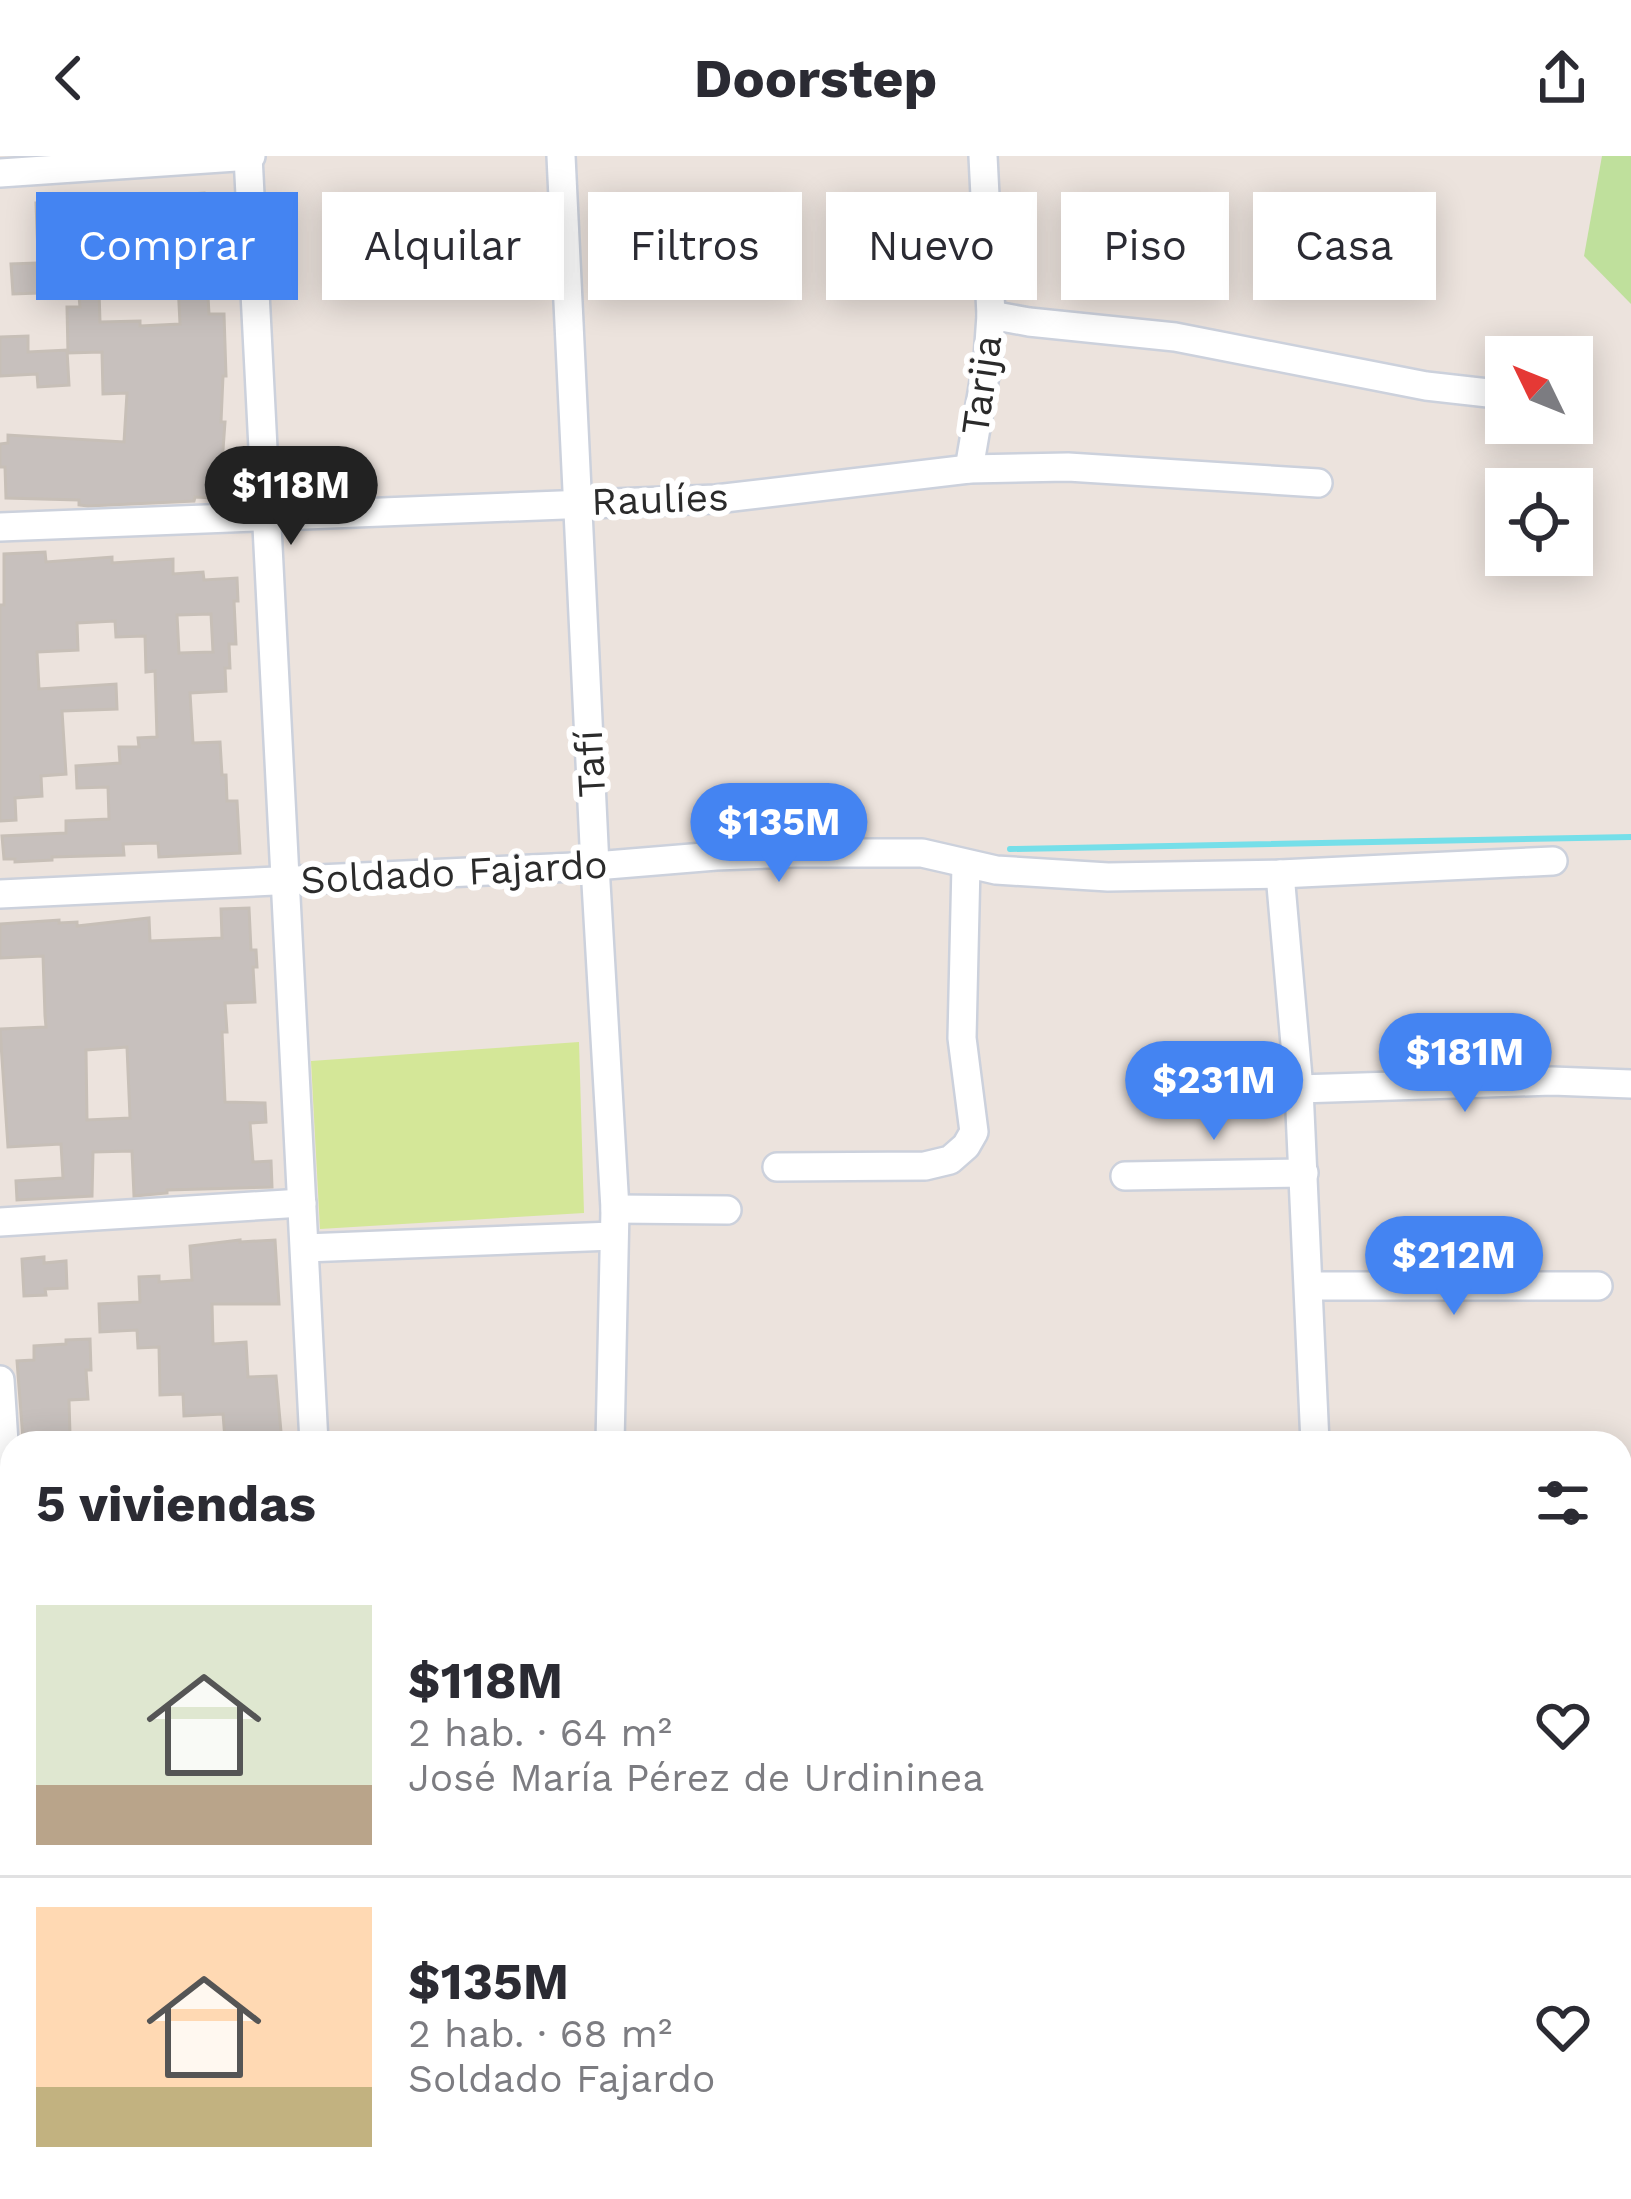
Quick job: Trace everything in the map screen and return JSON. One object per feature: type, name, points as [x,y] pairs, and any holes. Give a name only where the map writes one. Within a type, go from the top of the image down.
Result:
[{"type":"street","points":[[0,173],[249,156],[313,1431]]},
{"type":"street","name":"Tafí","points":[[561,156],[614,1222],[610,1431]]},
{"type":"street","name":"Tarija","points":[[969,470],[991,315],[983,156]]},
{"type":"street","points":[[991,315],[1175,337],[1426,386],[1485,393]]},
{"type":"street","name":"Raulíes","points":[[0,527],[716,499],[969,470],[1068,467],[1318,483]]},
{"type":"street","name":"Soldado Fajardo","points":[[0,894],[794,853],[922,853],[996,870],[1108,877],[1553,861]]},
{"type":"street","points":[[777,1167],[925,1166],[950,1160],[966,1146],[974,1132],[974,1116],[962,1038],[966,865]]},
{"type":"street","points":[[1280,874],[1299,1089],[1315,1431]]},
{"type":"street","points":[[1299,1089],[1552,1081],[1631,1084]]},
{"type":"street","points":[[1125,1176],[1304,1173]]},
{"type":"street","points":[[0,1222],[302,1204]]},
{"type":"street","points":[[305,1248],[727,1210]]},
{"type":"street","points":[[1310,1286],[1598,1286]]},
{"type":"street","points":[[0,1380],[3,1431]]},
{"type":"green space","points":[[1602,156],[1631,156],[1631,304],[1584,256]]},
{"type":"green space","points":[[579,1042],[584,1213],[320,1229],[311,1061]]},
{"type":"building","points":[[36,263],[36,293],[13,294],[11,264]]},
{"type":"building","points":[[79,300],[99,300],[100,322],[140,321],[140,326],[180,324],[179,300],[208,300],[209,314],[224,314],[221,478],[231,479],[230,499],[195,497],[194,501],[88,506],[79,505],[79,500],[6,498],[0,444],[8,443],[8,435],[124,442],[127,393],[103,394],[102,352],[68,353],[67,307],[80,307]]},
{"type":"building","points":[[28,336],[28,352],[67,350],[69,385],[38,387],[37,374],[0,376],[0,337]]},
{"type":"building","points":[[45,552],[46,562],[173,559],[173,574],[203,572],[204,580],[237,578],[236,644],[229,644],[226,691],[190,693],[193,743],[220,742],[227,801],[237,801],[240,853],[159,857],[158,843],[123,844],[124,855],[4,859],[2,836],[66,833],[66,821],[109,819],[108,787],[77,788],[76,766],[120,763],[119,747],[139,747],[138,738],[157,737],[155,671],[146,672],[145,636],[116,637],[115,621],[77,623],[78,650],[37,652],[39,689],[116,684],[117,709],[62,711],[66,774],[41,776],[42,796],[15,798],[16,820],[0,821],[4,554]],"holes":[[[211,614],[213,652],[179,653],[177,615]]]},
{"type":"building","points":[[249,908],[251,950],[256,950],[257,967],[253,967],[255,1002],[225,1003],[225,1102],[265,1103],[266,1122],[250,1123],[253,1162],[271,1161],[272,1187],[167,1190],[134,1196],[132,1151],[93,1152],[92,1196],[17,1200],[16,1181],[63,1178],[61,1144],[8,1147],[0,1029],[46,1027],[43,956],[0,958],[0,924],[59,920],[77,922],[77,926],[149,918],[150,941],[222,938],[221,909]],"holes":[[[127,1047],[130,1118],[87,1120],[86,1050]]]},
{"type":"building","points":[[275,1240],[279,1304],[212,1304],[213,1344],[246,1342],[248,1377],[276,1376],[281,1431],[224,1431],[223,1414],[184,1416],[183,1394],[160,1395],[159,1347],[138,1348],[137,1330],[100,1332],[99,1304],[140,1302],[139,1277],[159,1276],[159,1282],[192,1280],[190,1246]]},
{"type":"building","points":[[44,1257],[44,1263],[66,1261],[67,1288],[24,1296],[22,1259]]},
{"type":"building","points":[[90,1339],[88,1399],[69,1400],[70,1431],[22,1431],[17,1361],[34,1360],[34,1346],[66,1344],[66,1340]]},
{"type":"waterway","points":[[1010,849],[1631,837]]}]
